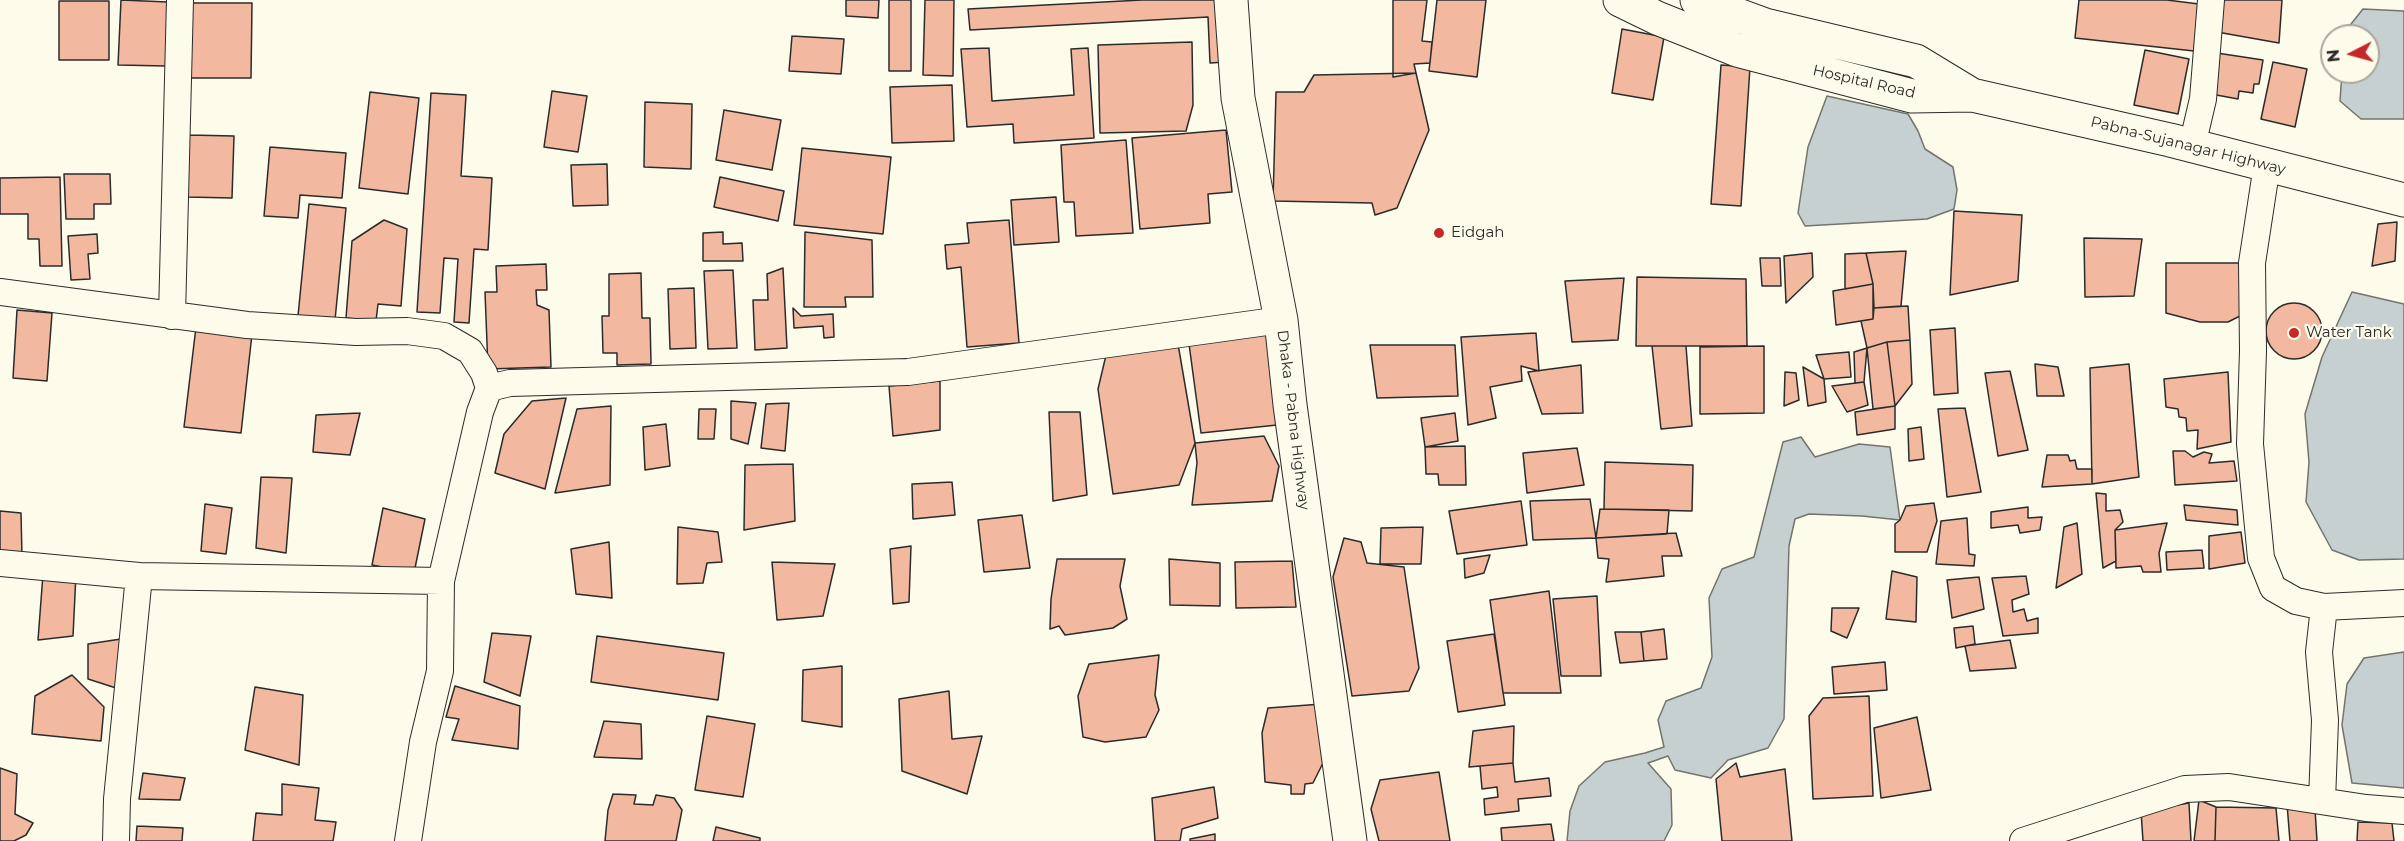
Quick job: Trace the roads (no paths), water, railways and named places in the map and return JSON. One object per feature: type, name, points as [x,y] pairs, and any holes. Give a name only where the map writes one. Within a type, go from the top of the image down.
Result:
[{"type":"main road","name":"Dhaka - Pabna Highway","points":[[1231,0],[1238,98],[1281,320],[1290,405],[1350,841]]},
{"type":"main road","name":"Hospital Road","points":[[1620,0],[1657,18],[1737,50],[1912,96],[1972,95]]},
{"type":"main road","name":"Hospital Road","points":[[1697,0],[1765,25],[1916,61],[1972,95]]},
{"type":"main road","name":"Pabna-Sujanagar Highway","points":[[1972,95],[2192,146],[2404,200]]},
{"type":"street","points":[[172,316],[180,0]]},
{"type":"street","points":[[2192,146],[2203,99],[2211,0]]},
{"type":"street","points":[[2267,165],[2252,263],[2253,351],[2250,444],[2261,558],[2272,588],[2296,601],[2324,607],[2404,603]]},
{"type":"street","points":[[0,292],[247,325],[356,332],[407,331],[444,336],[470,351],[484,373],[489,388],[480,412],[441,581],[440,671],[423,742],[408,841]]},
{"type":"street","points":[[489,388],[510,383],[908,372],[1281,320]]},
{"type":"street","points":[[0,563],[139,576],[441,581]]},
{"type":"street","points":[[116,841],[117,799],[139,576]]},
{"type":"street","points":[[2322,801],[2325,720],[2319,652],[2324,607]]},
{"type":"street","points":[[2023,841],[2185,789],[2229,787],[2366,808],[2404,811]]},
{"type":"place","name":"Eidgah","points":[[1439,233]]},
{"type":"place","name":"Water Tank","points":[[2294,333]]}]
